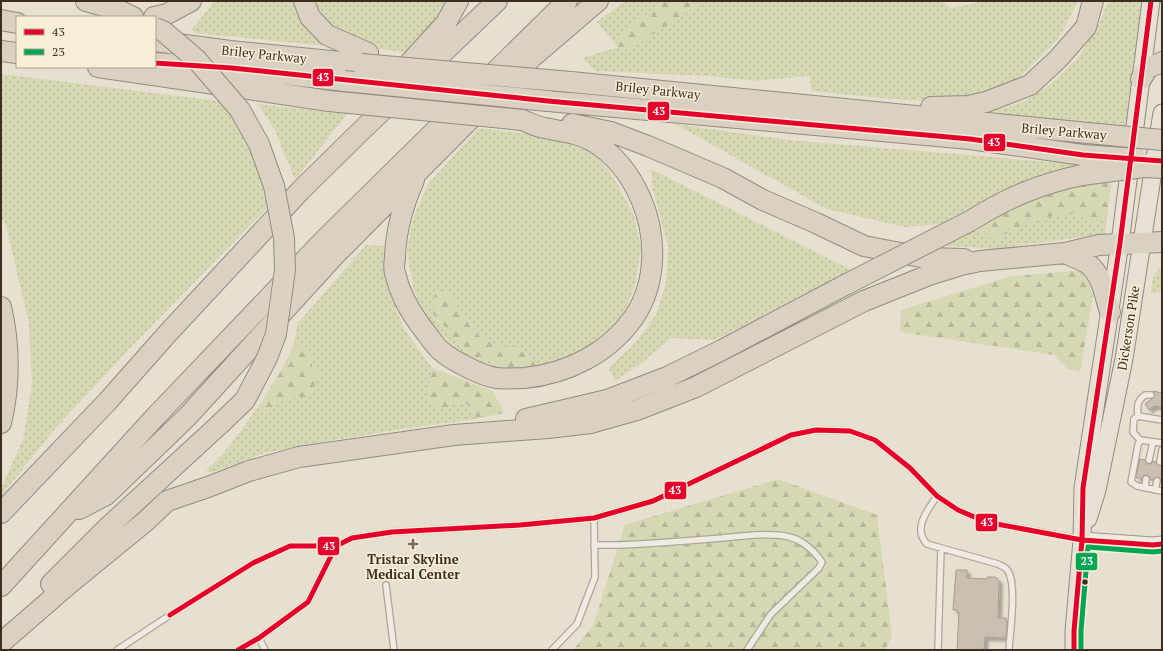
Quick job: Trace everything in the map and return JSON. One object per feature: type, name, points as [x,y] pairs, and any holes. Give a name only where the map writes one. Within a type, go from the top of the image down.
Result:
[{"type":"highway","points":[[86,1],[116,9],[131,16]]},
{"type":"highway","points":[[156,17],[167,14],[191,1]]},
{"type":"highway","points":[[304,1],[310,17],[327,35],[365,58]]},
{"type":"highway","points":[[301,190],[348,130],[446,23],[458,1]]},
{"type":"highway","points":[[423,49],[474,1]]},
{"type":"highway","points":[[1,513],[107,402],[168,333],[301,190],[360,131],[497,1]]},
{"type":"highway","points":[[1,586],[155,417],[324,240],[567,1]]},
{"type":"highway","points":[[65,516],[106,495],[187,417],[334,256],[529,60],[598,1]]},
{"type":"highway","points":[[842,109],[968,106],[986,102],[1030,85],[1058,59],[1086,27],[1093,1]]},
{"type":"highway","points":[[1,20],[16,23]]},
{"type":"highway","points":[[1,636],[108,526],[219,426],[245,400],[267,358],[276,334],[285,270],[284,238],[274,186],[259,144],[240,110],[196,59],[163,31],[156,28]]},
{"type":"highway","name":"Briley Parkway","points":[[156,41],[230,51],[365,58],[453,71],[1162,140]]},
{"type":"highway","points":[[1,51],[16,53]]},
{"type":"highway","points":[[1141,79],[1148,68],[1162,62]]},
{"type":"highway","name":"Briley Parkway","points":[[156,63],[232,68],[344,81],[548,101],[970,139],[1083,155],[1162,160]]},
{"type":"highway","points":[[105,68],[329,101],[522,120],[558,122],[611,132],[723,178],[763,200],[864,246],[926,258],[980,261]]},
{"type":"highway","points":[[437,152],[414,180],[405,200],[395,246],[394,272],[402,294],[415,317],[441,351],[475,371],[496,378],[518,378],[541,376],[564,370],[582,362],[596,353],[623,330],[634,316],[649,282],[652,257],[648,214],[636,188],[623,168],[608,153],[593,142],[572,132],[543,128],[522,120]]},
{"type":"highway","points":[[454,435],[607,400],[674,374],[970,221],[997,204],[1028,190],[1051,182],[1082,175],[1144,167],[1162,168]]},
{"type":"highway","points":[[1,643],[69,584],[146,521],[167,501],[249,471],[299,457],[454,435],[548,428],[591,423],[637,410],[696,387],[864,301],[929,275],[980,261],[1065,254],[1098,245],[1162,242]]},
{"type":"highway","points":[[1065,254],[1089,264],[1096,272],[1110,312]]},
{"type":"highway","points":[[1,307],[6,341],[8,374],[4,413],[1,423]]},
{"type":"main road","name":"Dickerson Pike","points":[[1074,650],[1074,631],[1082,540],[1083,488],[1120,243],[1151,1]]},
{"type":"main road","name":"Dickerson Pike","points":[[1082,540],[1097,490],[1124,359],[1162,112]]},
{"type":"street","points":[[1082,540],[1153,545],[1162,544]]},
{"type":"lane","points":[[1150,395],[1145,395],[1139,399],[1138,416],[1134,419],[1133,432],[1140,440],[1162,443]]},
{"type":"lane","points":[[1138,416],[1162,420]]},
{"type":"lane","points":[[117,650],[170,614],[253,563],[290,546],[336,546],[352,538],[392,532],[594,518],[653,501],[791,435],[816,430],[850,431],[875,440],[910,468],[936,496],[958,510],[986,522],[1082,540]]},
{"type":"lane","points":[[1140,440],[1131,482],[1138,486],[1162,491]]},
{"type":"lane","points":[[1149,460],[1152,442]]},
{"type":"lane","points":[[1160,462],[1162,450]]},
{"type":"lane","points":[[1145,488],[1146,479]]},
{"type":"lane","points":[[1155,490],[1157,481]]},
{"type":"lane","points":[[936,496],[921,523],[922,536],[927,544],[998,564],[1008,571],[1012,587],[1009,650]]},
{"type":"lane","points":[[552,650],[577,624],[595,577],[594,518]]},
{"type":"lane","points":[[594,545],[615,546],[744,536],[789,536],[802,543],[815,553],[822,562],[819,568],[771,614],[747,650]]},
{"type":"lane","points":[[238,650],[259,638],[308,602],[336,546]]},
{"type":"lane","points":[[938,650],[941,548]]},
{"type":"lane","points":[[386,585],[394,650]]},
{"type":"lane","points":[[259,638],[265,650]]},
{"type":"green space","points":[[215,1],[292,1],[303,22],[326,46],[195,33],[192,29]]},
{"type":"green space","points":[[310,1],[446,1],[425,35],[410,53],[374,48],[325,25]]},
{"type":"green space","points":[[625,1],[663,1],[617,38],[628,51],[704,1],[942,1],[951,8],[984,1],[1078,1],[1059,38],[1021,76],[986,95],[924,101],[811,91],[810,76],[754,81],[709,76],[596,71],[582,58],[618,47],[597,22]]},
{"type":"green space","points":[[663,1],[704,1],[628,51],[618,47],[617,38]]},
{"type":"green space","points":[[1108,1],[1142,1],[1128,128],[991,116],[991,112],[1023,102],[1050,85],[1078,58],[1099,24]]},
{"type":"green space","points":[[1,74],[225,102],[250,136],[273,202],[132,346],[53,431],[1,496],[1,488],[23,440],[32,384],[29,324],[6,225],[1,218]]},
{"type":"green space","points":[[258,104],[347,114],[295,180],[275,130]]},
{"type":"green space","points":[[675,124],[789,140],[1085,165],[980,203],[940,224],[905,227],[827,209]]},
{"type":"green space","points":[[479,128],[546,136],[576,143],[596,155],[614,178],[634,215],[641,248],[635,285],[623,316],[607,339],[541,370],[524,350],[497,346],[477,335],[463,312],[433,314],[449,331],[459,345],[512,370],[512,372],[482,366],[455,348],[427,320],[414,291],[407,251],[413,218],[428,184]]},
{"type":"green space","points":[[651,169],[853,271],[715,340],[671,338],[643,362],[615,381],[609,368],[635,343],[656,315],[666,283],[668,246],[653,190]]},
{"type":"green space","points":[[1112,181],[1107,217],[1091,226],[1085,219],[1069,212],[1032,221],[994,240],[977,227],[1031,199],[1071,187]]},
{"type":"green space","points":[[1069,212],[1085,219],[1091,226],[1107,217],[1105,234],[992,249],[940,245],[977,227],[994,240],[1032,221]]},
{"type":"green space","points":[[366,245],[384,246],[389,290],[404,329],[432,368],[428,401],[446,409],[456,403],[467,404],[476,419],[402,429],[265,453],[211,473],[206,471],[225,452],[259,406],[269,412],[282,400],[300,396],[312,368],[312,357],[305,345],[293,347],[298,323]]},
{"type":"green space","points":[[1162,265],[1162,292],[1151,293],[1153,277]]},
{"type":"green space","points":[[1085,270],[1093,297],[1080,372],[1068,369],[1054,355],[900,332],[901,310],[1012,276]]},
{"type":"green space","points":[[445,291],[463,312],[477,335],[497,346],[524,350],[541,370],[511,369],[481,361],[459,345],[449,331],[433,314],[435,293]]},
{"type":"green space","points":[[305,345],[312,357],[312,368],[319,373],[314,386],[305,398],[290,398],[281,402],[269,412],[259,406],[282,369],[293,347]]},
{"type":"green space","points":[[432,368],[493,391],[504,413],[476,419],[467,404],[456,403],[446,409],[435,408],[428,401]]},
{"type":"green space","points":[[778,479],[877,515],[892,636],[885,650],[573,650],[593,626],[625,525]]},
{"type":"building","points":[[1153,391],[1162,393],[1162,407],[1154,406],[1149,410],[1145,404],[1154,397],[1155,395]]},
{"type":"building","points":[[1140,459],[1145,460],[1148,464],[1151,464],[1153,461],[1162,466],[1162,482],[1158,477],[1150,480],[1150,477],[1147,475],[1144,475],[1142,478],[1136,478]]},
{"type":"building","points":[[956,570],[967,570],[967,578],[987,579],[987,577],[996,577],[999,581],[998,618],[1006,618],[1006,638],[985,637],[984,650],[957,650],[959,612],[957,612],[957,610],[953,610]]},
{"type":"transit line","name":"43","points":[[1074,650],[1074,631],[1082,540],[1083,488],[1120,243],[1151,1]]},
{"type":"transit line","name":"43","points":[[156,63],[232,68],[548,101],[970,139],[1083,155],[1162,161]]},
{"type":"transit line","name":"43","points":[[170,615],[253,563],[290,546],[336,546],[352,538],[392,532],[520,525],[594,518],[653,501],[791,435],[816,430],[850,431],[875,440],[910,468],[937,496],[958,510],[986,522],[1082,540],[1153,545],[1162,544]]},
{"type":"transit line","name":"43","points":[[238,650],[259,638],[308,602],[336,546]]},
{"type":"transit line","name":"23","points":[[1081,650],[1081,631],[1088,547],[1153,552],[1162,551]]},
{"type":"place","name":"Tristar Skyline Medical Center","points":[[413,544]]}]
